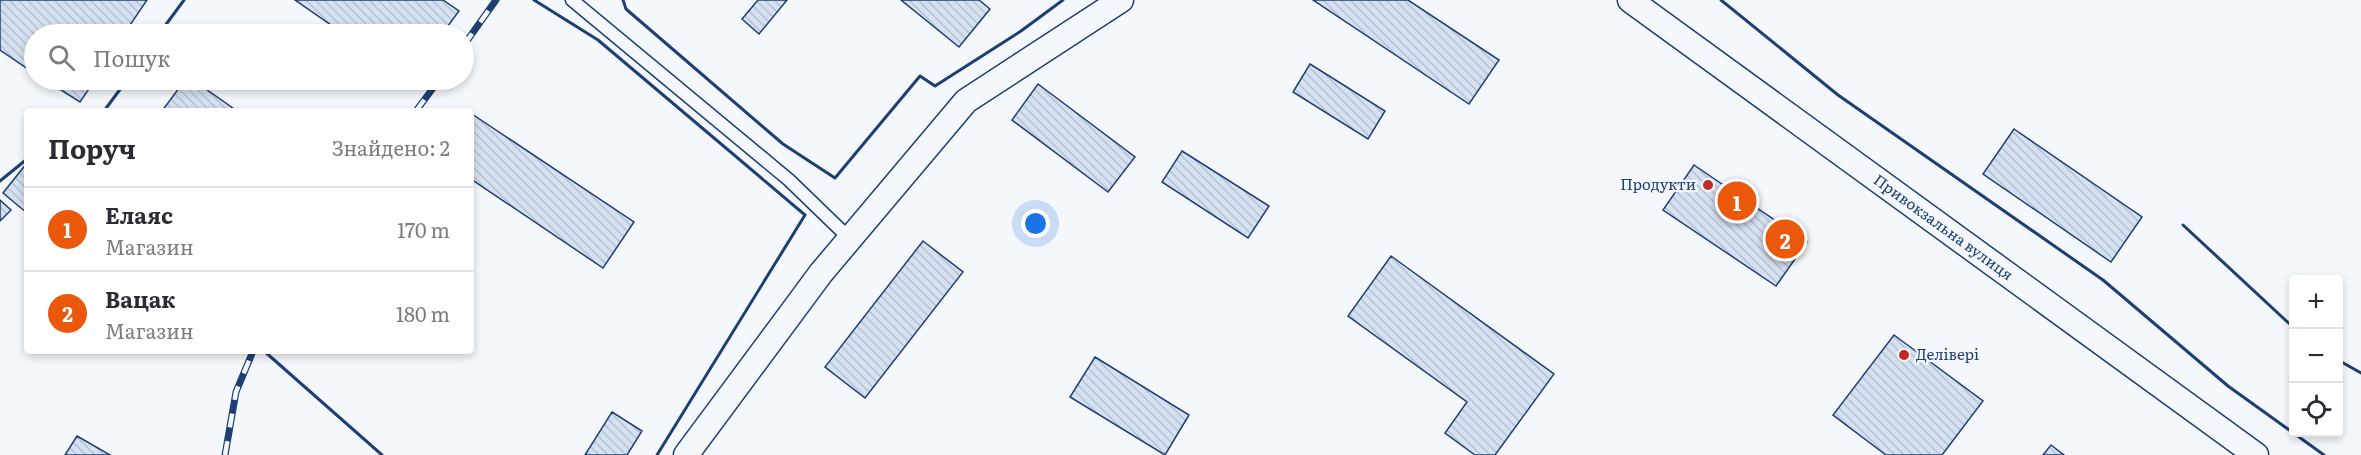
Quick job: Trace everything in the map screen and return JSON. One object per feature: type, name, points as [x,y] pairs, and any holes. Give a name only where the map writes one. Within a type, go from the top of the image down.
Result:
[{"type":"street","points":[[686,455],[821,273],[966,101],[1121,0]]},
{"type":"street","name":"Привокзальна вулиця","points":[[1630,0],[2256,455]]},
{"type":"lane","points":[[572,0],[789,180],[850,239]]},
{"type":"building","points":[[0,0],[147,0],[131,24],[24,24],[24,66],[0,50]]},
{"type":"building","points":[[295,0],[443,0],[459,11],[449,24],[330,24]]},
{"type":"building","points":[[758,0],[787,0],[759,34],[742,19]]},
{"type":"building","points":[[901,0],[979,0],[990,9],[959,47]]},
{"type":"building","points":[[1313,0],[1408,0],[1499,60],[1469,104]]},
{"type":"building","points":[[1310,64],[1385,111],[1368,139],[1293,92]]},
{"type":"building","points":[[1038,84],[1135,157],[1108,192],[1012,120]]},
{"type":"building","points":[[61,90],[88,90],[80,102]]},
{"type":"building","points":[[178,90],[207,90],[233,108],[164,108]]},
{"type":"building","points":[[474,115],[634,222],[603,268],[474,181]]},
{"type":"building","points":[[2014,129],[2142,217],[2111,262],[1983,174]]},
{"type":"building","points":[[1182,151],[1269,206],[1248,238],[1162,182]]},
{"type":"building","points":[[1694,165],[1807,242],[1776,286],[1663,210]]},
{"type":"building","points":[[24,167],[24,210],[3,193]]},
{"type":"building","points":[[0,200],[11,210],[0,221]]},
{"type":"building","points":[[923,241],[963,272],[865,398],[825,367]]},
{"type":"building","points":[[1391,256],[1554,374],[1495,455],[1475,455],[1445,433],[1467,402],[1348,316]]},
{"type":"building","points":[[1894,335],[1983,401],[1942,455],[1886,455],[1833,415]]},
{"type":"building","points":[[1095,357],[1189,415],[1165,455],[1070,397]]},
{"type":"building","points":[[612,412],[642,431],[627,455],[585,455]]},
{"type":"building","points":[[77,436],[110,455],[65,455]]},
{"type":"building","points":[[2051,445],[2064,455],[2043,455]]},
{"type":"railway","points":[[474,31],[496,0]]},
{"type":"railway","points":[[418,108],[432,90]]},
{"type":"railway","points":[[225,455],[236,392],[252,354]]},
{"type":"wall","points":[[166,24],[184,0]]},
{"type":"wall","points":[[534,0],[598,40],[805,215],[657,455]]},
{"type":"wall","points":[[623,0],[626,9],[783,144],[835,178],[920,76],[935,86],[1021,31],[1063,0]]},
{"type":"wall","points":[[1721,0],[1838,95],[2103,280],[2228,386],[2324,455]]},
{"type":"wall","points":[[106,108],[120,90]]},
{"type":"wall","points":[[0,181],[24,161]]},
{"type":"wall","points":[[2183,225],[2289,323]]},
{"type":"wall","points":[[267,354],[382,455]]},
{"type":"wall","points":[[2343,363],[2361,373]]},
{"type":"place","name":"Продукти","points":[[1708,185]]},
{"type":"place","name":"Елаяс","points":[[1737,201]]},
{"type":"place","name":"Вацак","points":[[1785,239]]},
{"type":"place","name":"Делівері","points":[[1904,355]]}]
